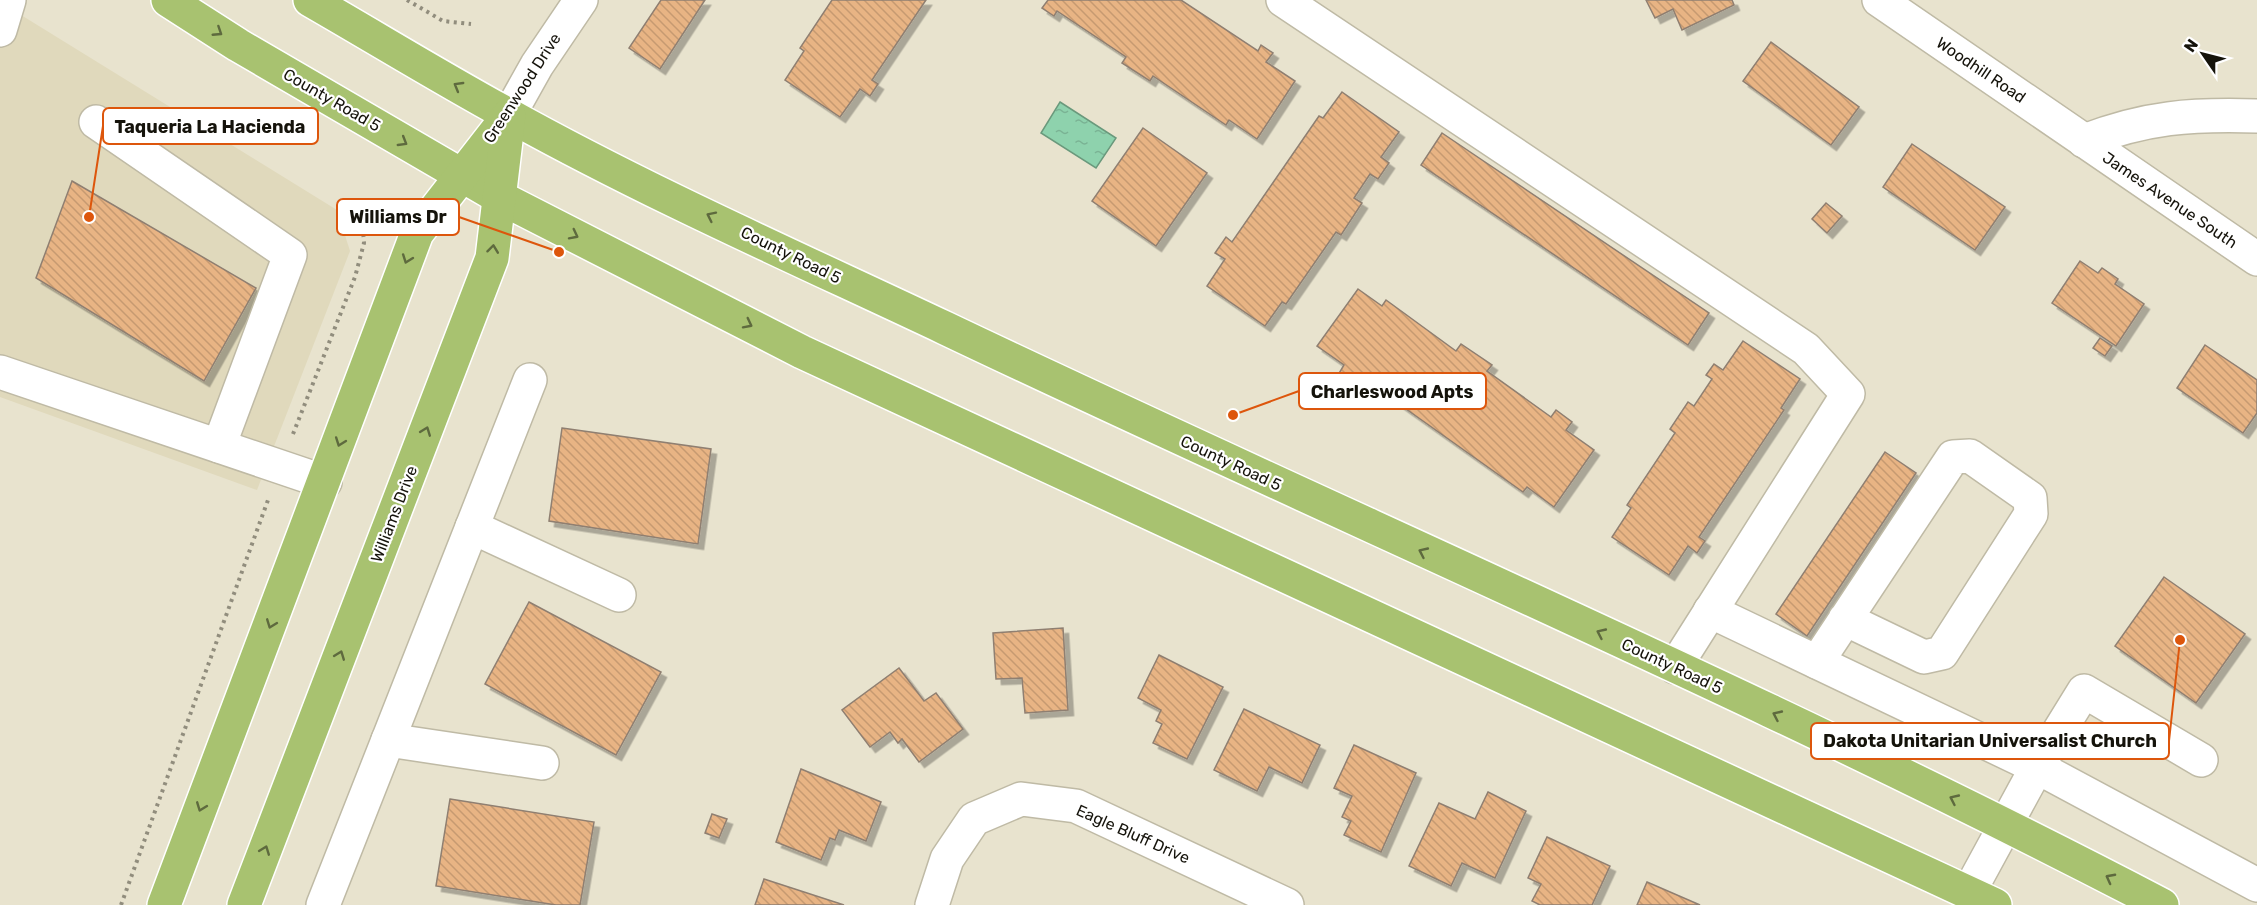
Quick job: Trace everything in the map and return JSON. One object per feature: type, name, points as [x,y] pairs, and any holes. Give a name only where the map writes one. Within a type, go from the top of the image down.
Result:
[{"type":"main road","name":"County Road 5","points":[[168,0],[238,45],[499,197],[802,352],[1982,898]]},
{"type":"main road","name":"County Road 5","points":[[310,0],[509,115],[820,269],[1110,407],[1675,667],[2007,824],[2162,905]]},
{"type":"main road","name":"Greenwood Drive","points":[[461,175],[509,115]]},
{"type":"main road","name":"Williams Drive","points":[[244,905],[492,258],[509,115]]},
{"type":"main road","points":[[164,905],[417,233],[461,175]]},
{"type":"street","points":[[0,30],[9,0]]},
{"type":"street","name":"Greenwood Drive","points":[[509,115],[537,65],[581,0]]},
{"type":"street","points":[[1283,0],[1806,349],[1848,394],[1675,667]]},
{"type":"street","name":"Woodhill Road","points":[[1879,0],[2084,141]]},
{"type":"street","points":[[2084,141],[2123,126],[2157,119],[2204,114],[2257,116]]},
{"type":"street","points":[[96,122],[290,255],[219,446]]},
{"type":"street","name":"James Avenue South","points":[[2084,141],[2257,259]]},
{"type":"street","points":[[0,372],[325,482]]},
{"type":"street","points":[[323,905],[530,380]]},
{"type":"street","points":[[1817,662],[1845,619],[1953,457],[1970,456],[2030,498],[2031,514],[1942,653],[1924,657],[1845,619]]},
{"type":"street","points":[[472,527],[619,595]]},
{"type":"street","points":[[1710,611],[2037,767],[2257,885]]},
{"type":"street","points":[[1982,898],[2007,824],[2037,767],[2084,691],[2201,760]]},
{"type":"street","points":[[387,740],[542,763]]},
{"type":"street","name":"Eagle Bluff Drive","points":[[932,905],[947,859],[974,819],[1021,799],[1076,806],[1287,905]]},
{"type":"path","points":[[408,0],[443,21],[471,24]]},
{"type":"path","points":[[121,905],[281,467],[355,277],[364,243],[361,205]]},
{"type":"shaded area","points":[[0,2],[337,210],[350,251],[257,490],[0,397]]},
{"type":"water","points":[[1060,102],[1116,138],[1096,168],[1041,133]]},
{"type":"building","points":[[661,0],[705,0],[660,69],[629,48]]},
{"type":"building","points":[[832,0],[926,0],[872,80],[878,84],[870,96],[860,89],[840,117],[785,80],[804,51],[800,48]]},
{"type":"building","points":[[1048,0],[1181,0],[1258,51],[1261,45],[1273,53],[1266,62],[1295,81],[1257,139],[1229,120],[1226,125],[1153,76],[1150,81],[1122,63],[1126,57],[1057,11],[1054,16],[1042,8]]},
{"type":"building","points":[[1646,0],[1732,0],[1734,5],[1682,30],[1673,9],[1655,18]]},
{"type":"building","points":[[1771,42],[1859,107],[1831,145],[1743,81]]},
{"type":"building","points":[[1342,92],[1399,132],[1381,157],[1389,163],[1378,179],[1370,174],[1354,198],[1362,203],[1341,235],[1336,232],[1286,304],[1282,302],[1265,326],[1207,286],[1225,259],[1215,253],[1226,237],[1232,242],[1319,116],[1323,118]]},
{"type":"building","points":[[1143,128],[1207,173],[1156,246],[1092,201]]},
{"type":"building","points":[[1442,133],[1709,313],[1688,345],[1421,165]]},
{"type":"building","points":[[1912,144],[2005,207],[1975,250],[1883,187]]},
{"type":"building","points":[[72,181],[256,288],[204,381],[36,278]]},
{"type":"building","points":[[1826,203],[1842,216],[1827,233],[1812,219]]},
{"type":"building","points":[[2080,261],[2098,273],[2102,268],[2118,279],[2115,284],[2144,304],[2116,346],[2052,303]]},
{"type":"building","points":[[1358,289],[1382,306],[1386,300],[1456,351],[1461,344],[1492,365],[1487,371],[1551,417],[1556,410],[1572,422],[1566,430],[1594,450],[1554,507],[1527,487],[1523,492],[1361,377],[1354,387],[1338,375],[1344,365],[1317,346]]},
{"type":"building","points":[[2100,338],[2112,346],[2105,356],[2093,348]]},
{"type":"building","points":[[1743,341],[1800,379],[1781,408],[1784,410],[1699,537],[1705,541],[1697,553],[1688,546],[1669,575],[1612,537],[1631,508],[1627,505],[1675,433],[1670,429],[1688,402],[1694,406],[1712,379],[1706,375],[1714,364],[1723,370]]},
{"type":"building","points":[[2205,345],[2257,380],[2257,413],[2243,433],[2177,388]]},
{"type":"building","points":[[562,428],[711,449],[698,544],[549,521]]},
{"type":"building","points":[[1885,452],[1916,473],[1807,636],[1776,614]]},
{"type":"building","points":[[2164,577],[2245,634],[2196,703],[2115,646]]},
{"type":"building","points":[[529,602],[661,672],[616,755],[485,684]]},
{"type":"building","points":[[1063,628],[1068,710],[1025,713],[1022,678],[996,679],[993,633]]},
{"type":"building","points":[[1159,655],[1223,687],[1187,759],[1153,743],[1162,724],[1156,721],[1161,710],[1138,698]]},
{"type":"building","points":[[899,668],[924,701],[936,693],[963,729],[919,762],[902,739],[898,743],[890,732],[870,747],[842,710]]},
{"type":"building","points":[[1244,709],[1320,745],[1302,783],[1269,767],[1257,791],[1214,770]]},
{"type":"building","points":[[1354,745],[1416,773],[1381,852],[1344,835],[1351,821],[1342,817],[1352,796],[1334,788]]},
{"type":"building","points":[[801,769],[881,802],[866,841],[839,830],[835,840],[830,838],[821,860],[776,842]]},
{"type":"building","points":[[1488,792],[1526,811],[1495,878],[1462,863],[1451,886],[1409,866],[1439,803],[1475,819]]},
{"type":"building","points":[[450,799],[594,822],[580,905],[556,905],[436,886]]},
{"type":"building","points":[[712,814],[727,819],[719,838],[705,833]]},
{"type":"building","points":[[1547,837],[1610,866],[1592,905],[1540,905],[1532,901],[1541,884],[1528,878]]},
{"type":"building","points":[[764,879],[844,905],[755,905]]},
{"type":"building","points":[[1647,882],[1700,905],[1637,905]]},
{"type":"place","name":"Taqueria La Hacienda","points":[[89,217]]},
{"type":"place","name":"Williams Dr","points":[[559,252]]},
{"type":"place","name":"Charleswood Apts","points":[[1233,415]]},
{"type":"place","name":"Dakota Unitarian Universalist Church","points":[[2180,640]]}]
